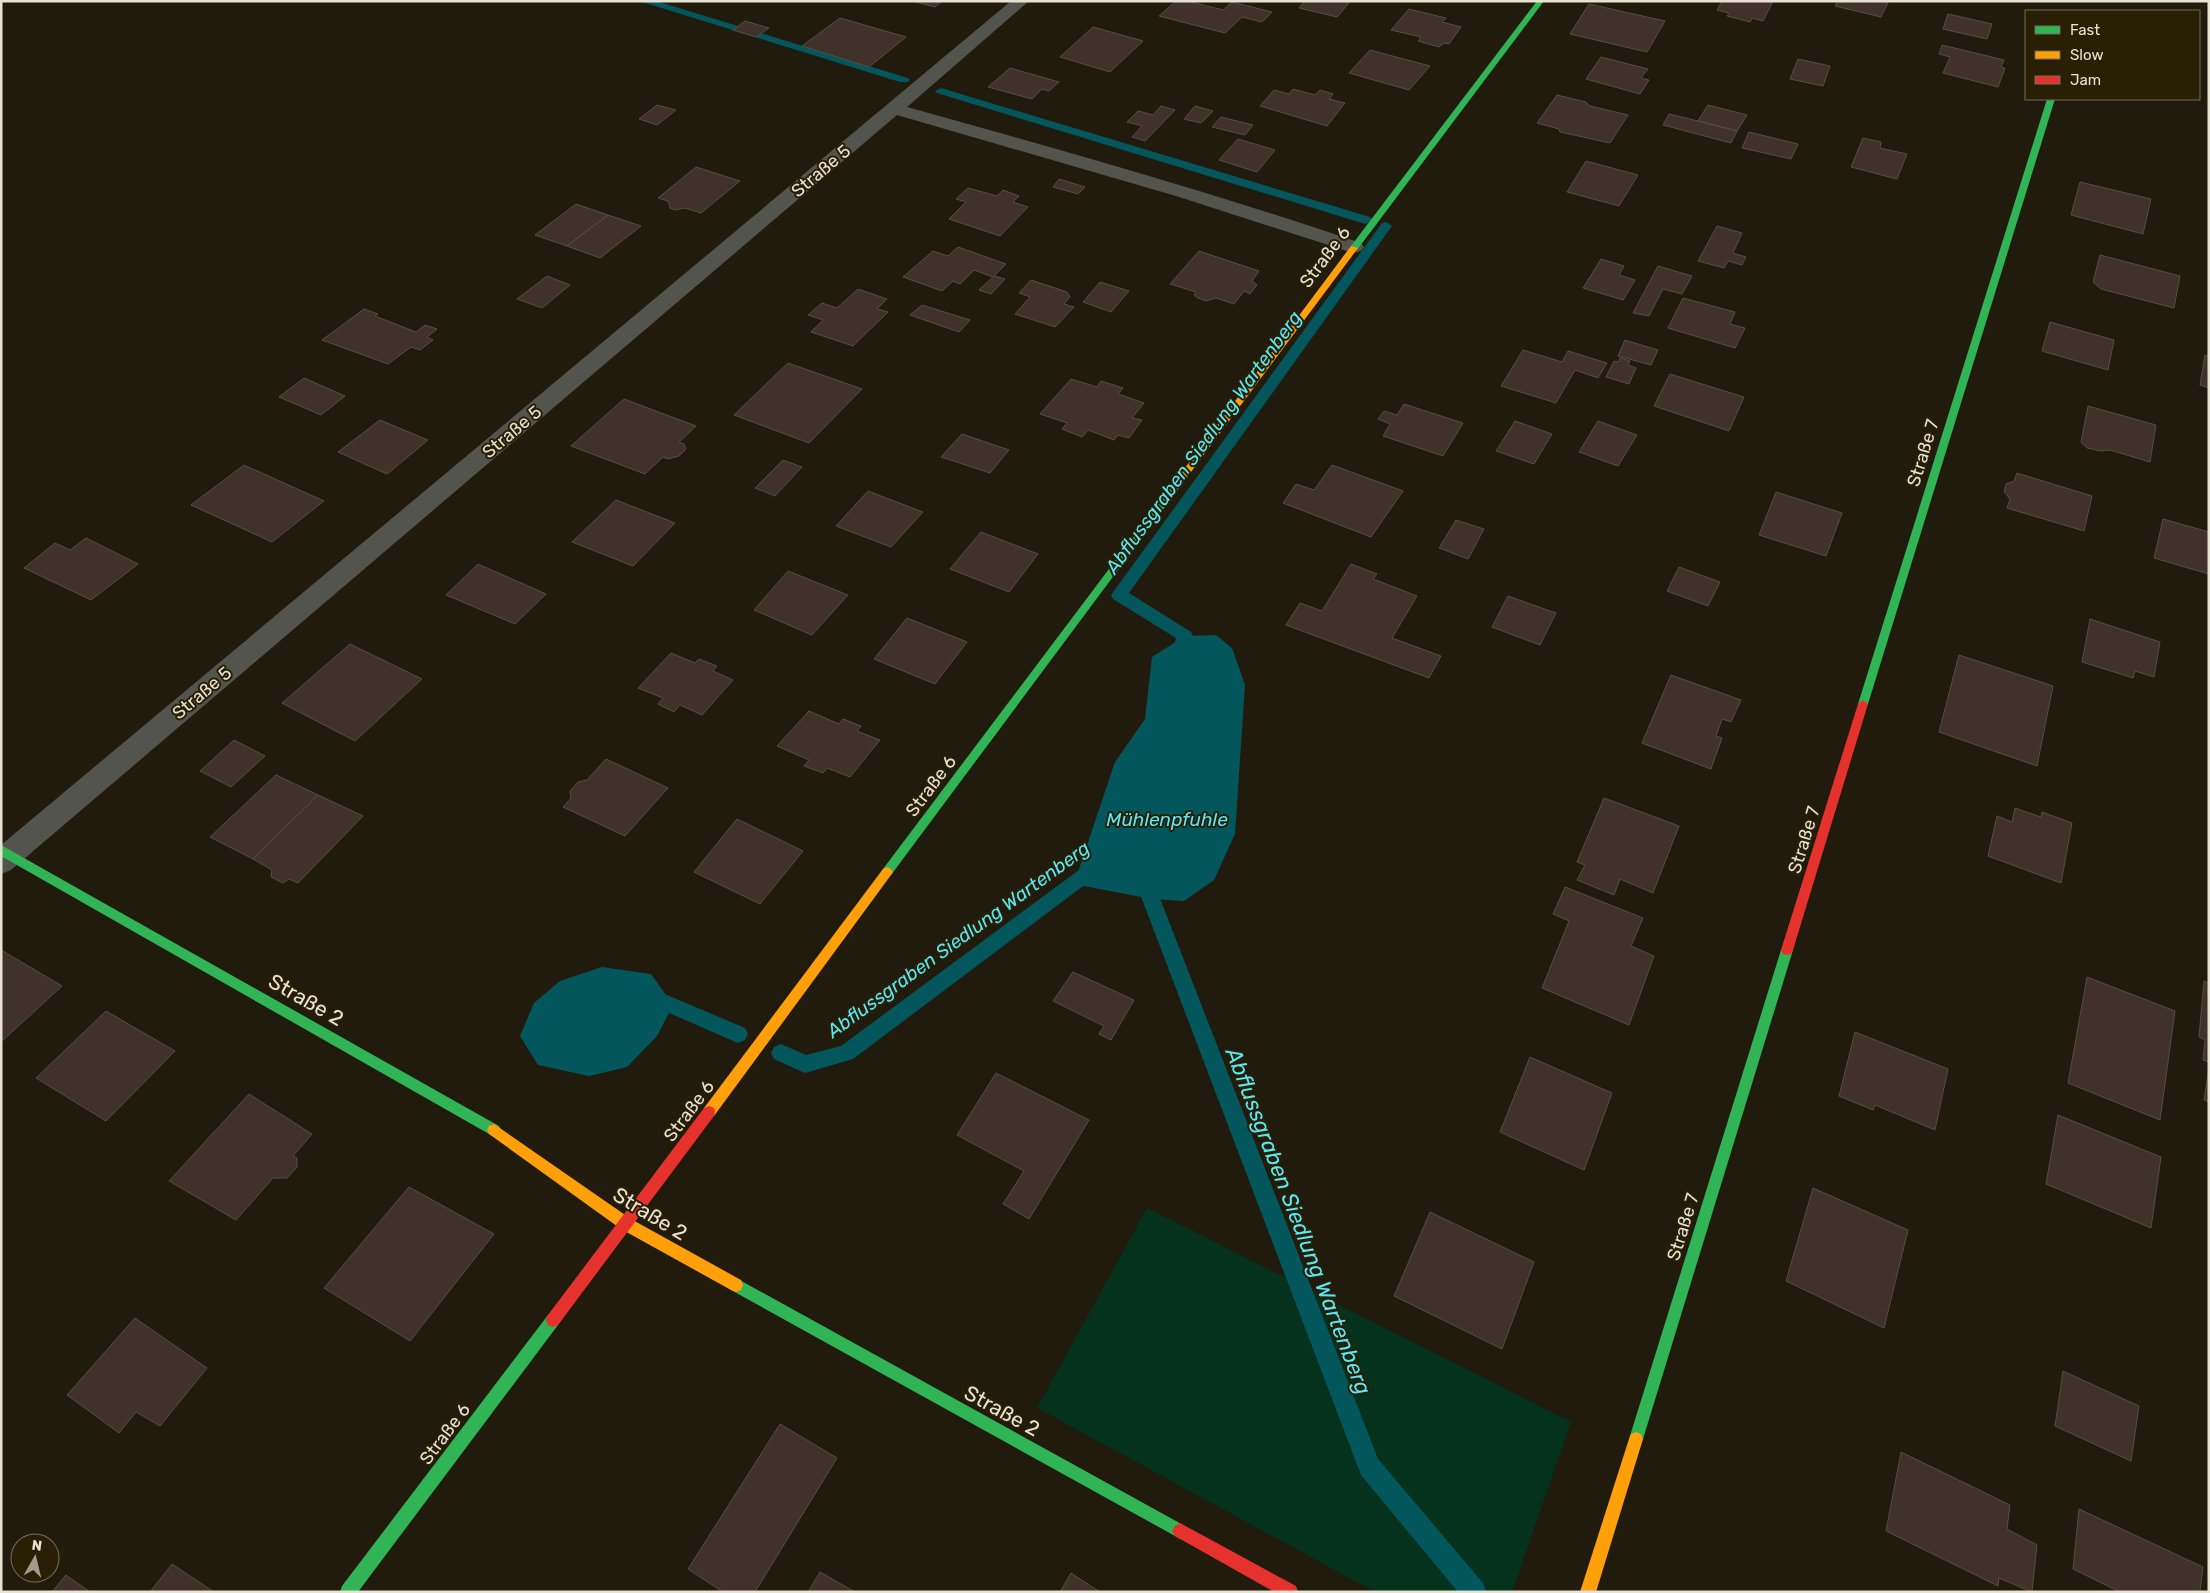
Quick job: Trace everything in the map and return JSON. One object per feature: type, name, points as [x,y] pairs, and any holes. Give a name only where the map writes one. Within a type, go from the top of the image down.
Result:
[{"type":"street","name":"Straße 5","points":[[4,856],[895,109],[1021,1]]},
{"type":"street","name":"Straße 6","points":[[348,1592],[626,1224],[1354,247],[1541,1]]},
{"type":"street","name":"Straße 7","points":[[1588,1592],[2051,100]]},
{"type":"street","points":[[895,109],[1107,167],[1251,211],[1354,247]]},
{"type":"street","name":"Straße 2","points":[[4,856],[489,1126],[626,1224],[1290,1592]]},
{"type":"green space","points":[[1147,1208],[1571,1422],[1512,1592],[1375,1592],[1037,1408]]},
{"type":"water","name":"Mühlenpfuhle","points":[[1216,635],[1232,648],[1245,685],[1235,834],[1214,880],[1184,901],[1151,899],[1074,884],[1115,762],[1145,719],[1152,657],[1185,636]]},
{"type":"water","points":[[602,967],[651,974],[673,1005],[657,1036],[627,1067],[589,1076],[538,1065],[520,1036],[534,1003],[560,981]]},
{"type":"building","points":[[912,1],[942,1],[935,7]]},
{"type":"building","points":[[1176,1],[1187,1],[1223,10],[1232,2],[1272,12],[1262,22],[1242,17],[1225,33],[1159,16]]},
{"type":"building","points":[[1305,1],[1341,1],[1349,3],[1337,17],[1299,8]]},
{"type":"building","points":[[1722,1],[1773,1],[1763,21],[1752,18],[1750,22],[1727,16],[1729,13],[1717,10]]},
{"type":"building","points":[[1838,1],[1881,1],[1888,3],[1881,17],[1835,6]]},
{"type":"building","points":[[1589,4],[1665,21],[1647,52],[1570,34]]},
{"type":"building","points":[[1409,9],[1446,18],[1442,22],[1461,27],[1449,44],[1444,43],[1439,47],[1418,41],[1421,37],[1391,30]]},
{"type":"building","points":[[1948,14],[1992,24],[1987,39],[1943,29]]},
{"type":"building","points":[[840,18],[906,37],[869,67],[802,46]]},
{"type":"building","points":[[745,21],[769,28],[756,37],[733,30]]},
{"type":"building","points":[[1093,27],[1143,41],[1110,72],[1060,57]]},
{"type":"building","points":[[1942,45],[2004,60],[2001,67],[2005,68],[1998,87],[1943,73],[1950,57],[1939,54]]},
{"type":"building","points":[[1370,50],[1430,66],[1409,90],[1349,73]]},
{"type":"building","points":[[1601,57],[1648,69],[1641,78],[1649,80],[1640,94],[1586,79]]},
{"type":"building","points":[[1798,59],[1830,66],[1823,86],[1790,79]]},
{"type":"building","points":[[1010,68],[1059,82],[1049,91],[1042,89],[1032,99],[988,87]]},
{"type":"building","points":[[1293,89],[1315,95],[1320,90],[1333,94],[1329,99],[1345,103],[1327,126],[1260,106],[1274,90],[1289,94]]},
{"type":"building","points":[[1557,95],[1586,102],[1590,106],[1628,115],[1610,143],[1560,132],[1559,129],[1537,123]]},
{"type":"building","points":[[657,105],[676,110],[657,125],[639,119]]},
{"type":"building","points":[[1708,105],[1747,115],[1737,131],[1698,121]]},
{"type":"building","points":[[1161,106],[1175,110],[1145,141],[1132,137],[1142,126],[1127,122],[1138,111],[1153,115]]},
{"type":"building","points":[[1195,106],[1213,111],[1201,123],[1184,119]]},
{"type":"building","points":[[1669,114],[1737,131],[1731,143],[1663,125]]},
{"type":"building","points":[[1221,117],[1253,125],[1245,135],[1212,127]]},
{"type":"building","points":[[1749,132],[1798,144],[1791,159],[1742,148]]},
{"type":"building","points":[[1863,138],[1881,142],[1880,148],[1907,154],[1897,179],[1851,167]]},
{"type":"building","points":[[1238,139],[1275,150],[1257,172],[1219,160]]},
{"type":"building","points":[[1586,161],[1638,175],[1619,206],[1567,192]]},
{"type":"building","points":[[696,167],[740,181],[701,213],[685,208],[676,210],[670,208],[668,201],[658,198]]},
{"type":"building","points":[[1059,179],[1085,187],[1078,194],[1053,187]]},
{"type":"building","points":[[2080,182],[2151,199],[2143,234],[2071,215]]},
{"type":"building","points":[[968,188],[997,196],[1003,190],[1019,196],[1013,202],[1028,207],[1000,236],[949,219],[966,202],[956,199]]},
{"type":"building","points":[[576,204],[608,215],[567,246],[535,235]]},
{"type":"building","points":[[608,215],[641,226],[600,258],[567,246]]},
{"type":"building","points":[[1717,226],[1742,233],[1733,253],[1746,257],[1742,265],[1728,261],[1724,268],[1698,261]]},
{"type":"building","points":[[958,247],[1006,264],[994,276],[1005,279],[991,294],[979,290],[993,277],[974,270],[960,284],[953,281],[942,291],[903,277],[933,251],[948,256]]},
{"type":"building","points":[[1199,251],[1259,271],[1252,281],[1257,285],[1250,294],[1244,291],[1234,304],[1216,298],[1206,301],[1194,295],[1196,292],[1170,284]]},
{"type":"building","points":[[2100,255],[2180,276],[2174,308],[2101,289],[2093,282]]},
{"type":"building","points":[[1601,259],[1624,266],[1619,275],[1635,280],[1623,300],[1583,288]]},
{"type":"building","points":[[1658,266],[1692,276],[1682,294],[1663,289],[1649,316],[1633,313]]},
{"type":"building","points":[[547,276],[570,285],[542,308],[517,299]]},
{"type":"building","points":[[1031,280],[1067,292],[1070,297],[1064,304],[1074,307],[1055,327],[1015,314],[1030,297],[1019,293]]},
{"type":"building","points":[[1100,282],[1129,291],[1111,312],[1083,302]]},
{"type":"building","points":[[858,289],[887,299],[877,309],[888,312],[853,346],[811,332],[823,320],[808,315],[822,303],[837,308]]},
{"type":"building","points":[[1683,298],[1735,312],[1730,324],[1745,328],[1735,348],[1668,328]]},
{"type":"building","points":[[922,305],[970,320],[959,332],[910,315]]},
{"type":"building","points":[[364,309],[378,314],[375,316],[416,332],[425,325],[437,329],[427,337],[433,340],[420,350],[411,347],[388,364],[322,340]]},
{"type":"building","points":[[2050,322],[2114,340],[2108,370],[2042,351]]},
{"type":"building","points":[[1625,340],[1658,350],[1651,365],[1618,356]]},
{"type":"building","points":[[1523,350],[1562,362],[1568,351],[1607,363],[1598,378],[1575,370],[1556,403],[1501,386]]},
{"type":"building","points":[[2205,355],[2209,356],[2209,388],[2200,385]]},
{"type":"building","points":[[1620,358],[1630,361],[1628,365],[1636,368],[1629,384],[1606,377],[1614,361],[1618,362]]},
{"type":"building","points":[[788,363],[862,389],[809,443],[734,415]]},
{"type":"building","points":[[1670,374],[1744,397],[1729,431],[1654,406]]},
{"type":"building","points":[[304,378],[345,396],[321,415],[279,397]]},
{"type":"building","points":[[1071,379],[1097,387],[1101,381],[1123,388],[1118,394],[1144,403],[1132,418],[1142,420],[1129,438],[1118,435],[1114,440],[1088,430],[1082,437],[1062,429],[1067,423],[1040,414]]},
{"type":"building","points":[[624,399],[696,426],[679,442],[684,444],[686,449],[679,456],[668,459],[663,457],[645,474],[571,446]]},
{"type":"building","points":[[1404,404],[1463,423],[1443,456],[1383,436],[1390,424],[1378,419],[1384,411],[1397,415]]},
{"type":"building","points":[[2088,406],[2156,425],[2150,462],[2110,450],[2101,451],[2087,448],[2081,442]]},
{"type":"building","points":[[380,420],[428,440],[387,474],[338,452]]},
{"type":"building","points":[[1515,421],[1552,434],[1534,464],[1496,451]]},
{"type":"building","points":[[1598,421],[1637,435],[1618,466],[1579,452]]},
{"type":"building","points":[[962,434],[1009,450],[990,473],[941,457]]},
{"type":"building","points":[[783,460],[802,467],[775,496],[755,488]]},
{"type":"building","points":[[244,465],[324,501],[272,542],[191,505]]},
{"type":"building","points":[[1332,465],[1403,491],[1371,537],[1283,503],[1296,484],[1314,490]]},
{"type":"building","points":[[2017,473],[2092,496],[2084,531],[2007,508],[2010,499],[2004,492],[2006,484],[2014,481]]},
{"type":"building","points":[[868,491],[923,512],[891,547],[836,526]]},
{"type":"building","points":[[1776,492],[1842,513],[1826,556],[1759,535]]},
{"type":"building","points":[[616,500],[675,523],[633,566],[572,542]]},
{"type":"building","points":[[2163,519],[2209,532],[2209,574],[2154,558]]},
{"type":"building","points":[[1456,520],[1484,529],[1468,559],[1439,548]]},
{"type":"building","points":[[981,532],[1038,554],[1009,592],[950,569]]},
{"type":"building","points":[[86,538],[138,564],[91,600],[24,568],[55,543],[70,550]]},
{"type":"building","points":[[478,564],[546,594],[515,624],[446,595]]},
{"type":"building","points":[[1351,564],[1377,574],[1373,579],[1417,596],[1392,638],[1441,656],[1429,678],[1286,625],[1300,603],[1322,611]]},
{"type":"building","points":[[1679,567],[1720,582],[1708,606],[1667,591]]},
{"type":"building","points":[[788,571],[848,595],[812,635],[754,610]]},
{"type":"building","points":[[1508,596],[1556,613],[1540,645],[1492,627]]},
{"type":"building","points":[[907,618],[967,642],[935,684],[874,659]]},
{"type":"building","points":[[2090,619],[2160,642],[2154,677],[2135,671],[2133,678],[2082,662]]},
{"type":"building","points":[[350,644],[422,679],[355,741],[282,703]]},
{"type":"building","points":[[671,653],[695,663],[699,659],[717,666],[713,671],[733,680],[702,715],[680,705],[674,712],[658,704],[663,698],[638,688]]},
{"type":"building","points":[[1959,655],[2053,686],[2037,766],[1939,732]]},
{"type":"building","points":[[1671,675],[1741,700],[1731,722],[1722,719],[1716,736],[1722,738],[1711,769],[1642,743]]},
{"type":"building","points":[[809,711],[839,724],[843,719],[861,726],[857,731],[880,740],[850,777],[827,768],[823,773],[804,766],[809,760],[777,746]]},
{"type":"building","points":[[234,740],[265,756],[231,787],[200,771]]},
{"type":"building","points":[[606,759],[668,788],[625,836],[563,807],[571,798],[570,791],[578,782],[587,780]]},
{"type":"building","points":[[276,775],[318,795],[253,859],[210,837]]},
{"type":"building","points":[[318,795],[363,816],[298,883],[289,879],[283,883],[271,877],[272,870],[253,859]]},
{"type":"building","points":[[1604,798],[1679,826],[1653,893],[1620,879],[1614,895],[1577,880],[1585,865],[1577,862]]},
{"type":"building","points":[[2015,808],[2041,817],[2042,812],[2072,823],[2061,883],[1988,856],[1997,816],[2012,822]]},
{"type":"building","points":[[737,819],[803,851],[760,904],[694,872]]},
{"type":"building","points":[[1565,887],[1643,918],[1631,946],[1654,956],[1629,1025],[1542,988],[1569,921],[1553,914]]},
{"type":"building","points":[[1,950],[62,986],[1,1042]]},
{"type":"building","points":[[1073,972],[1134,1000],[1111,1040],[1099,1034],[1104,1026],[1053,1001]]},
{"type":"building","points":[[2087,977],[2175,1011],[2160,1120],[2068,1083]]},
{"type":"building","points":[[2204,981],[2209,983],[2209,1062],[2203,1060],[2205,1040],[2199,1037]]},
{"type":"building","points":[[106,1011],[175,1051],[106,1121],[36,1078]]},
{"type":"building","points":[[1855,1032],[1948,1069],[1935,1130],[1875,1105],[1873,1110],[1839,1096]]},
{"type":"building","points":[[1530,1057],[1612,1093],[1584,1170],[1500,1132]]},
{"type":"building","points":[[2209,1068],[2209,1102],[2204,1100]]},
{"type":"building","points":[[996,1073],[1089,1120],[1029,1219],[1003,1204],[1024,1171],[957,1135]]},
{"type":"building","points":[[249,1094],[312,1134],[293,1156],[297,1158],[297,1167],[287,1178],[273,1178],[236,1220],[169,1181]]},
{"type":"building","points":[[2058,1115],[2161,1157],[2151,1228],[2046,1184]]},
{"type":"building","points":[[409,1187],[494,1234],[410,1341],[324,1288]]},
{"type":"building","points":[[1813,1188],[1908,1230],[1884,1328],[1786,1281]]},
{"type":"building","points":[[1430,1212],[1534,1262],[1502,1349],[1394,1296]]},
{"type":"building","points":[[135,1318],[207,1368],[160,1426],[136,1412],[119,1433],[67,1395]]},
{"type":"building","points":[[2063,1371],[2139,1406],[2131,1461],[2055,1426]]},
{"type":"building","points":[[780,1424],[837,1458],[755,1592],[723,1592],[688,1569]]},
{"type":"building","points":[[1901,1452],[2010,1505],[2007,1529],[2037,1545],[2032,1592],[1999,1578],[1998,1586],[1886,1531]]},
{"type":"building","points":[[2079,1509],[2203,1567],[2200,1592],[2120,1592],[2073,1569]]},
{"type":"building","points":[[172,1564],[214,1592],[150,1592]]},
{"type":"building","points":[[820,1572],[855,1592],[808,1592]]},
{"type":"building","points":[[1071,1573],[1100,1592],[1060,1592]]},
{"type":"building","points":[[66,1575],[90,1592],[52,1592]]},
{"type":"waterway","name":"Abflussgraben Siedlung Wartenberg","points":[[644,1],[904,80]]},
{"type":"waterway","name":"Abflussgraben Siedlung Wartenberg","points":[[941,91],[1366,220]]},
{"type":"waterway","name":"Abflussgraben Siedlung Wartenberg","points":[[1178,659],[1185,636],[1119,595],[1386,226]]},
{"type":"waterway","name":"Abflussgraben Siedlung Wartenberg","points":[[781,1053],[805,1064],[846,1053],[1093,869]]},
{"type":"waterway","name":"Abflussgraben Siedlung Wartenberg","points":[[1143,878],[1369,1467],[1474,1592]]},
{"type":"waterway","name":"Abflussgraben Siedlung Wartenberg","points":[[667,1003],[738,1034]]},
{"type":"traffic: fast","points":[[1354,248],[1541,1]]},
{"type":"traffic: fast","points":[[1863,704],[2051,100]]},
{"type":"traffic: fast","points":[[887,872],[1185,474]]},
{"type":"traffic: fast","points":[[1,850],[494,1130]]},
{"type":"traffic: fast","points":[[1636,1439],[1787,950]]},
{"type":"traffic: fast","points":[[736,1285],[1180,1531]]},
{"type":"traffic: fast","points":[[348,1592],[553,1320]]},
{"type":"traffic: slow","points":[[1185,474],[1354,248]]},
{"type":"traffic: slow","points":[[709,1112],[887,872]]},
{"type":"traffic: slow","points":[[494,1130],[626,1224],[736,1285]]},
{"type":"traffic: slow","points":[[1588,1592],[1636,1439]]},
{"type":"traffic: jam","points":[[1787,950],[1863,704]]},
{"type":"traffic: jam","points":[[553,1320],[709,1112]]},
{"type":"traffic: jam","points":[[1180,1531],[1290,1592]]}]
